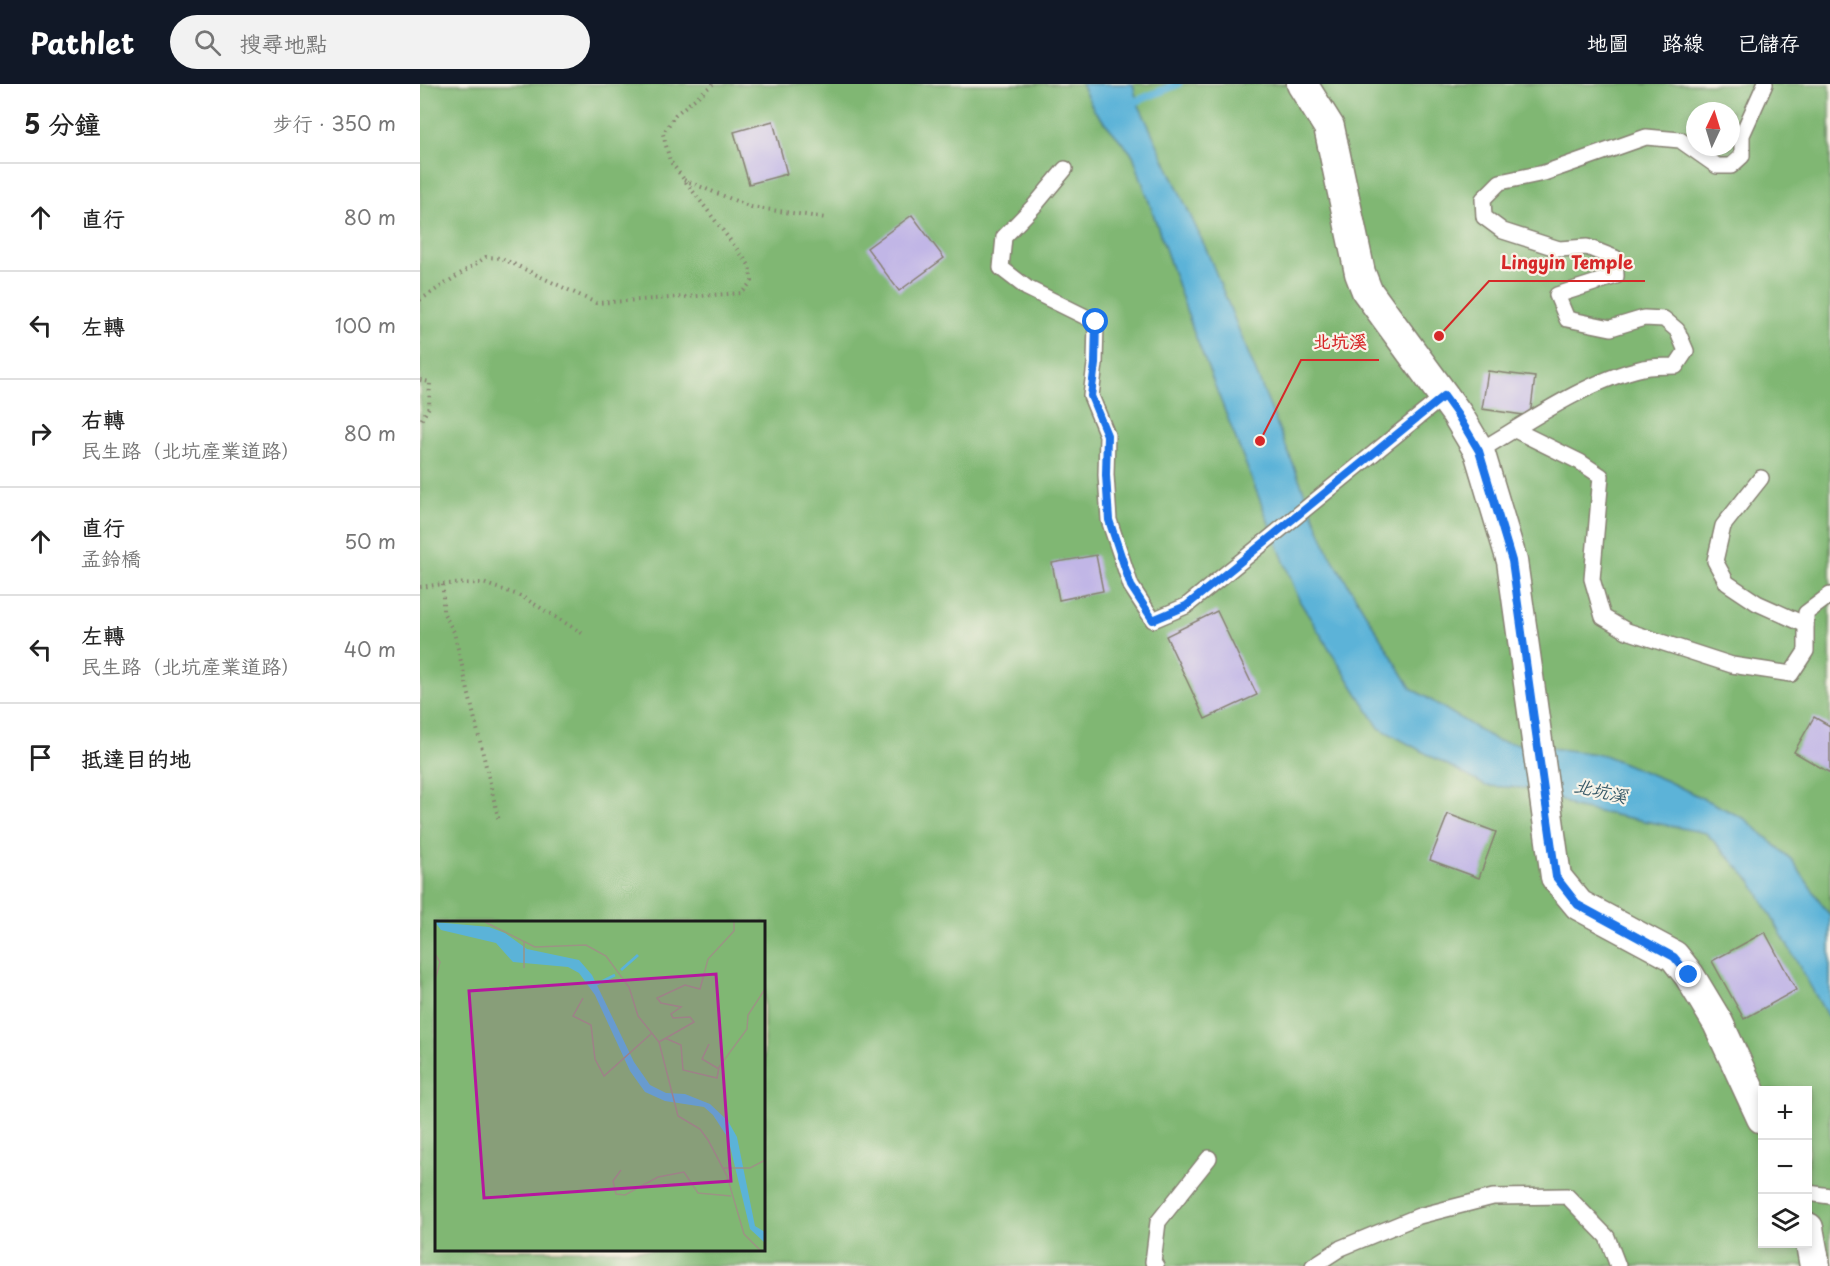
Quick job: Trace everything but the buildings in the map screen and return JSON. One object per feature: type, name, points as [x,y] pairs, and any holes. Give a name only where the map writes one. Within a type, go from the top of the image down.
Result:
[{"type":"street","points":[[1302,84],[1329,127],[1360,273],[1367,291],[1457,414],[1479,451],[1512,561],[1556,877],[1578,905],[1674,957],[1689,975],[1718,1023],[1758,1109]]},
{"type":"street","points":[[1812,1248],[1815,1266]]},
{"type":"lane","points":[[1479,451],[1564,401],[1622,374],[1646,368],[1676,366],[1686,351],[1677,330],[1664,319],[1644,318],[1611,328],[1567,319],[1557,295],[1616,276],[1615,258],[1587,247],[1559,249],[1503,231],[1484,216],[1483,199],[1500,182],[1544,173],[1646,137],[1680,140],[1717,166],[1731,166],[1742,156],[1742,135],[1765,84]]},
{"type":"lane","points":[[1065,168],[1035,205],[1004,237],[1001,268],[1027,288],[1096,322],[1095,364],[1091,396],[1107,435],[1106,475],[1109,520],[1131,586],[1153,620],[1186,606],[1444,396]]},
{"type":"lane","points":[[1515,430],[1580,462],[1601,476],[1592,579],[1603,617],[1627,631],[1732,665],[1791,674],[1806,651],[1806,613],[1830,595]]},
{"type":"lane","points":[[1761,478],[1723,526],[1715,561],[1727,582],[1757,603],[1806,625]]},
{"type":"lane","points":[[1156,1266],[1153,1262],[1158,1222],[1209,1158]]},
{"type":"lane","points":[[1812,1194],[1830,1196]]},
{"type":"lane","points":[[1313,1266],[1341,1248],[1419,1215],[1493,1197],[1546,1196],[1567,1196],[1607,1237],[1618,1266]]},
{"type":"path","points":[[420,300],[486,257],[501,258],[596,303],[742,293],[752,281],[749,265],[670,161],[663,134],[675,115],[713,84]]},
{"type":"path","points":[[684,180],[751,207],[826,218]]},
{"type":"path","points":[[420,380],[430,382],[429,407],[420,422]]},
{"type":"path","points":[[420,587],[483,583],[521,596],[582,633]]},
{"type":"path","points":[[443,584],[443,612],[454,632],[499,820]]},
{"type":"green space","points":[[420,84],[1830,84],[1830,1266],[420,1266]]},
{"type":"water","name":"北坑溪","points":[[1081,84],[1133,84],[1137,101],[1207,251],[1329,553],[1411,688],[1497,741],[1604,755],[1667,781],[1745,819],[1792,860],[1830,916],[1830,1021],[1752,882],[1706,833],[1573,807],[1544,789],[1486,786],[1379,728],[1300,602],[1193,330],[1133,155],[1094,110]]},
{"type":"waterway","points":[[1131,106],[1137,101],[1178,84]]},
{"type":"place","name":"Lingyin Temple","points":[[1439,336]]},
{"type":"place","name":"北坑溪","points":[[1260,441]]},
{"type":"route","points":[[1096,322],[1095,364],[1091,396],[1107,435],[1106,475],[1109,520],[1131,586],[1153,620],[1186,606],[1444,396],[1479,451],[1512,561],[1556,877],[1578,905],[1674,957],[1689,975]]}]
